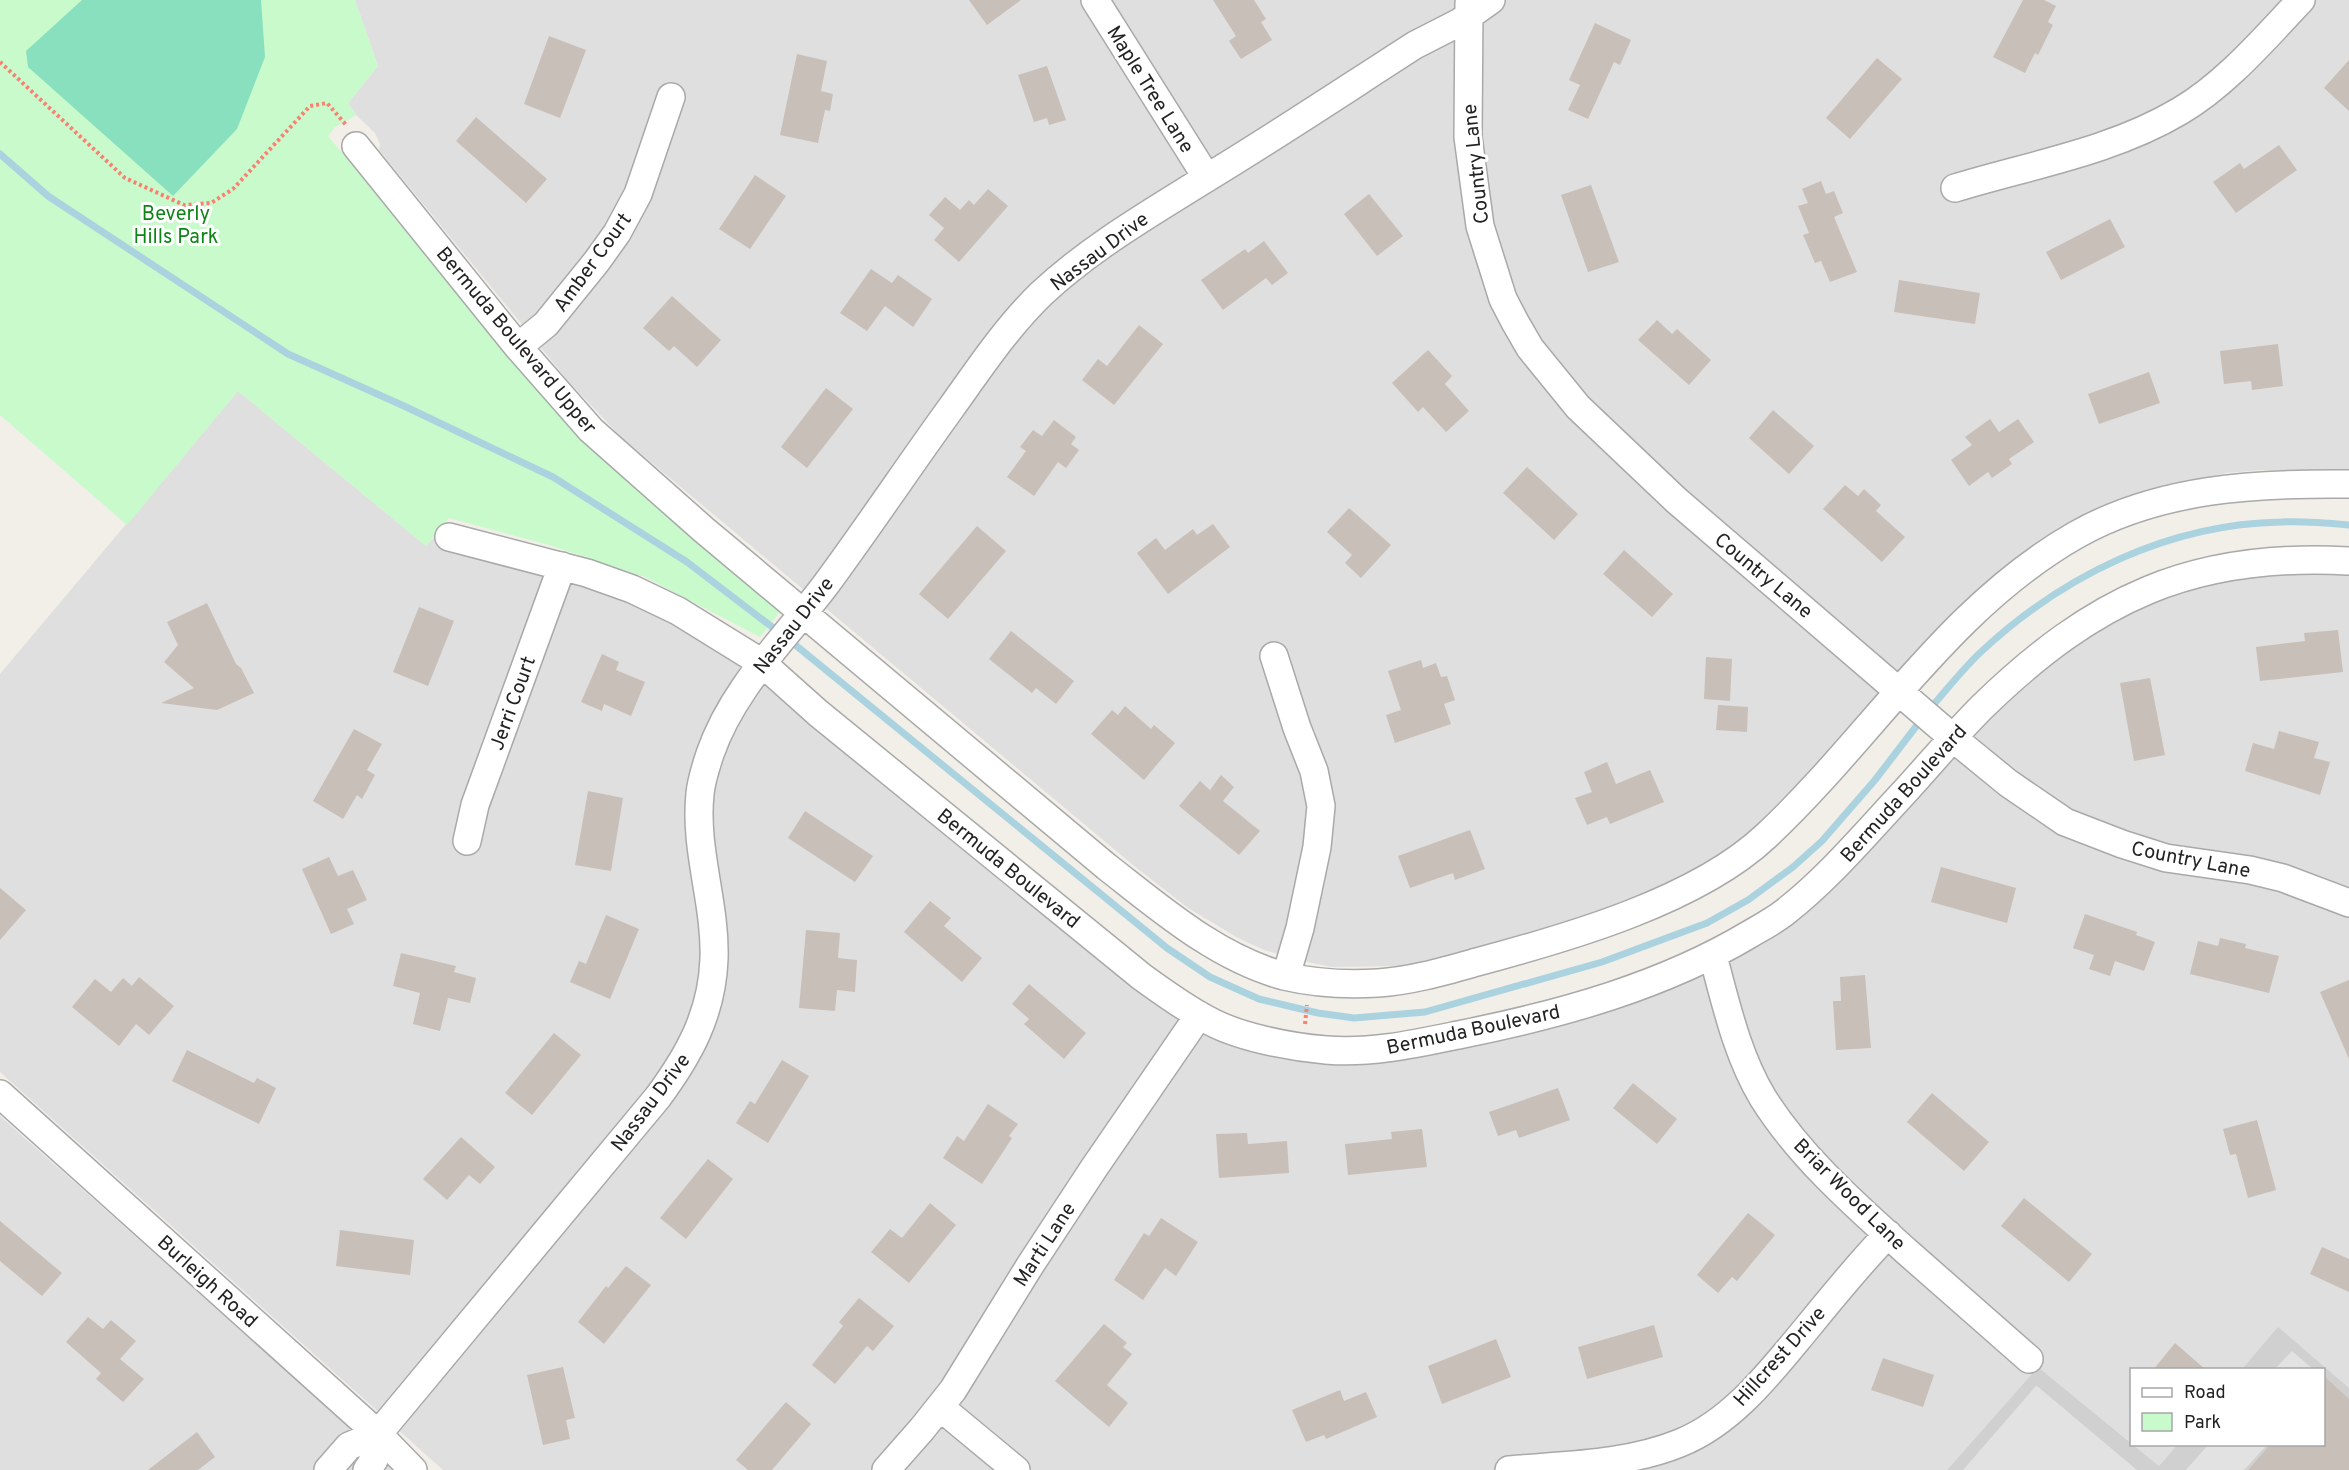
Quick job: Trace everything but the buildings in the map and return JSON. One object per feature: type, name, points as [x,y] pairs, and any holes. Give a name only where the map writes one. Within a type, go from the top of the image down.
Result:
[{"type":"street","name":"Maple Tree Lane","points":[[1095,0],[1207,178]]},
{"type":"street","name":"Nassau Drive","points":[[328,1470],[349,1446],[378,1434],[658,1098],[679,1068],[696,1038],[709,996],[714,959],[711,915],[700,840],[699,792],[711,751],[729,713],[769,654],[826,583],[983,362],[1033,303],[1095,251],[1156,208],[1207,178],[1469,8],[1491,0]]},
{"type":"street","points":[[1955,188],[2088,151],[2122,139],[2180,111],[2224,77],[2301,0]]},
{"type":"street","name":"Country Lane","points":[[1469,8],[1468,136],[1472,181],[1480,226],[1503,298],[1530,348],[1578,407],[1652,478],[1946,731],[2030,800],[2065,822],[2087,832],[2166,858],[2250,870],[2283,878],[2349,903]]},
{"type":"street","name":"Amber Court","points":[[518,347],[546,324],[617,233],[638,194],[671,97]]},
{"type":"street","name":"Bermuda Boulevard Upper","points":[[356,146],[518,347],[591,430],[799,618]]},
{"type":"street","points":[[799,618],[938,724],[1000,779],[1161,909],[1208,941],[1252,965],[1286,976],[1329,983],[1379,983],[1432,974],[1509,954],[1614,920],[1681,892],[1724,868],[1764,839],[1802,799],[1908,698],[1959,627],[1997,590],[2038,558],[2113,516],[2146,505],[2231,488],[2280,484],[2349,484]]},
{"type":"street","name":"Bermuda Boulevard","points":[[449,537],[562,566],[632,588],[769,654],[818,713],[1142,977],[1209,1021],[1275,1041],[1327,1050],[1382,1049],[1506,1025],[1574,1007],[1681,971],[1713,956],[1783,914],[1827,876],[1946,731],[1982,708],[2041,653],[2102,612],[2133,596],[2198,572],[2289,560],[2349,561]]},
{"type":"street","name":"Jerri Court","points":[[467,841],[475,805],[562,566]]},
{"type":"street","points":[[1274,656],[1297,728],[1314,771],[1321,806],[1317,847],[1300,928],[1286,976]]},
{"type":"street","name":"Briar Wood Lane","points":[[1713,956],[1737,1040],[1749,1071],[1763,1098],[1808,1157],[1888,1234],[2030,1359]]},
{"type":"street","name":"Marti Lane","points":[[886,1470],[953,1390],[1029,1267],[1199,1015]]},
{"type":"street","name":"Burleigh Road","points":[[0,1094],[378,1434],[413,1470]]},
{"type":"street","name":"Hillcrest Drive","points":[[1509,1470],[1593,1463],[1641,1455],[1681,1443],[1720,1420],[1756,1387],[1888,1234]]},
{"type":"street","points":[[940,1407],[1016,1470]]},
{"type":"street","name":"Nassau Drive","points":[[367,1470],[374,1460],[378,1434]]},
{"type":"path","points":[[0,62],[125,178],[184,205],[211,203],[233,189],[310,106],[327,104],[345,121],[356,146]]},
{"type":"path","points":[[1304,1033],[1308,1001]]},
{"type":"shaded area","points":[[355,0],[2349,0],[2349,471],[2261,470],[2226,473],[2157,490],[2080,520],[1754,834],[1676,885],[1612,908],[1464,952],[1400,966],[1332,967],[1312,963],[1264,950],[1238,938],[1188,908],[1133,865],[622,438],[569,382],[379,150],[380,144],[375,133],[356,115],[348,103],[378,66]]},
{"type":"shaded area","points":[[238,391],[426,546],[434,537],[527,560],[710,635],[1181,1010],[1366,1057],[1747,942],[2046,663],[2156,595],[2243,574],[2349,569],[2349,1388],[2278,1328],[2243,1368],[2130,1368],[2130,1442],[2038,1367],[1947,1470],[443,1470],[0,1072],[0,674]]},
{"type":"shaded area","points":[[0,1116],[398,1470],[0,1470]]},
{"type":"shaded area","points":[[2278,1327],[2349,1388],[2349,1470],[1947,1470],[2038,1367],[2130,1442],[2130,1446],[2135,1446],[2159,1466],[2176,1446],[2325,1446],[2325,1368],[2243,1368]]},
{"type":"shaded area","points":[[2292,1351],[2312,1368],[2276,1368]]},
{"type":"shaded area","points":[[2037,1386],[2137,1470],[1963,1470]]},
{"type":"shaded area","points":[[2134,1446],[2176,1446],[2159,1466]]},
{"type":"shaded area","points":[[2207,1446],[2266,1446],[2244,1470],[2186,1470]]},
{"type":"green space","name":"Beverly Hills Park","points":[[0,0],[355,0],[378,66],[348,103],[356,115],[335,127],[328,136],[523,368],[785,605],[760,637],[645,577],[549,545],[449,518],[426,546],[238,391],[127,525],[0,415]]},
{"type":"green space","points":[[82,0],[261,0],[265,57],[237,129],[173,196],[28,67],[26,51]]},
{"type":"waterway","points":[[0,154],[48,196],[288,354],[553,477],[687,562],[780,633]]},
{"type":"waterway","points":[[1928,711],[1976,657],[2014,623],[2083,577],[2120,559],[2199,532],[2239,525],[2289,522],[2349,525]]},
{"type":"waterway","points":[[788,639],[1167,948],[1210,977],[1259,999],[1318,1013],[1354,1018],[1425,1012],[1602,962],[1707,923],[1748,900],[1793,867],[1822,841],[1875,780],[1921,720]]}]
